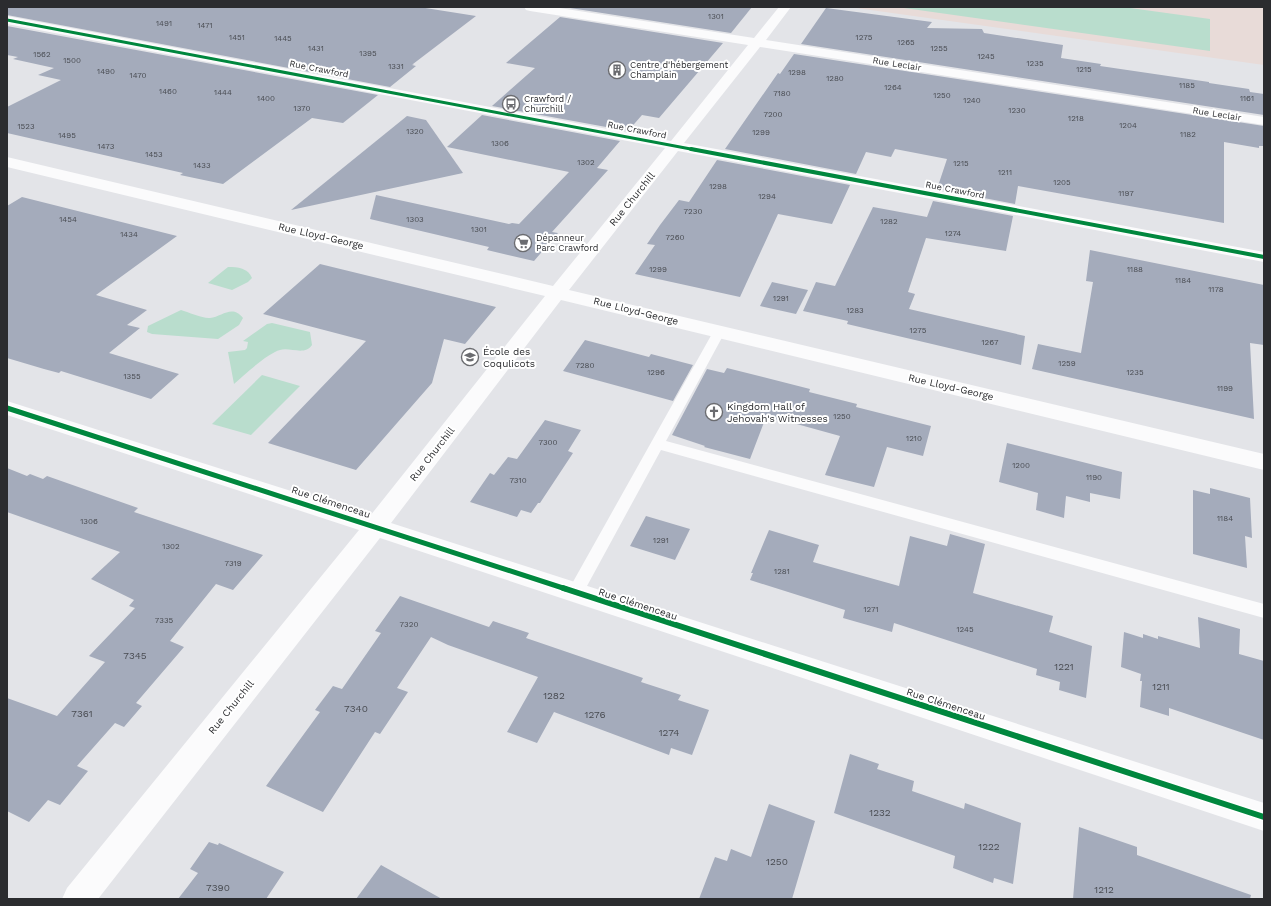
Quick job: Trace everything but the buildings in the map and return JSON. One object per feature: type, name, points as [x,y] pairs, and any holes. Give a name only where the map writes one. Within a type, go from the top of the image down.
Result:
[{"type":"street","name":"Rue Leclair","points":[[530,7],[1264,121]]},
{"type":"street","name":"Rue Churchill","points":[[78,899],[376,526],[558,293],[785,7]]},
{"type":"street","name":"Rue Crawford","points":[[7,20],[1264,256]]},
{"type":"street","name":"Rue Lloyd-George","points":[[7,162],[1264,462]]},
{"type":"street","name":"Rue Clémenceau","points":[[7,408],[376,526],[575,593],[1264,818]]},
{"type":"lane","points":[[575,593],[719,332]]},
{"type":"lane","points":[[658,444],[1264,611]]},
{"type":"shaded area","points":[[849,7],[1264,7],[1264,65],[928,18]]},
{"type":"green space","points":[[897,7],[1123,7],[1210,19],[1210,51]]},
{"type":"green space","points":[[228,267],[245,270],[252,278],[248,282],[232,290],[208,283]]},
{"type":"green space","points":[[181,310],[207,318],[227,312],[235,312],[243,318],[239,325],[218,339],[152,334],[147,332],[148,326]]},
{"type":"green space","points":[[272,323],[310,332],[312,345],[301,351],[284,349],[269,355],[234,384],[228,352],[245,350],[248,342],[243,341],[267,324]]},
{"type":"green space","points":[[262,375],[300,386],[251,435],[212,424]]},
{"type":"cycle path","points":[[7,20],[1264,257]]},
{"type":"cycle path","points":[[7,408],[1264,817]]},
{"type":"place","name":"Centre d'hébergement Champlain","points":[[617,70]]},
{"type":"place","name":"Crawford / Churchill","points":[[511,104]]},
{"type":"place","name":"Dépanneur Parc Crawford","points":[[523,243]]},
{"type":"place","name":"École des Coqulicots","points":[[470,357]]},
{"type":"place","name":"Kingdom Hall of Jehovah's Witnesses","points":[[714,412]]}]
